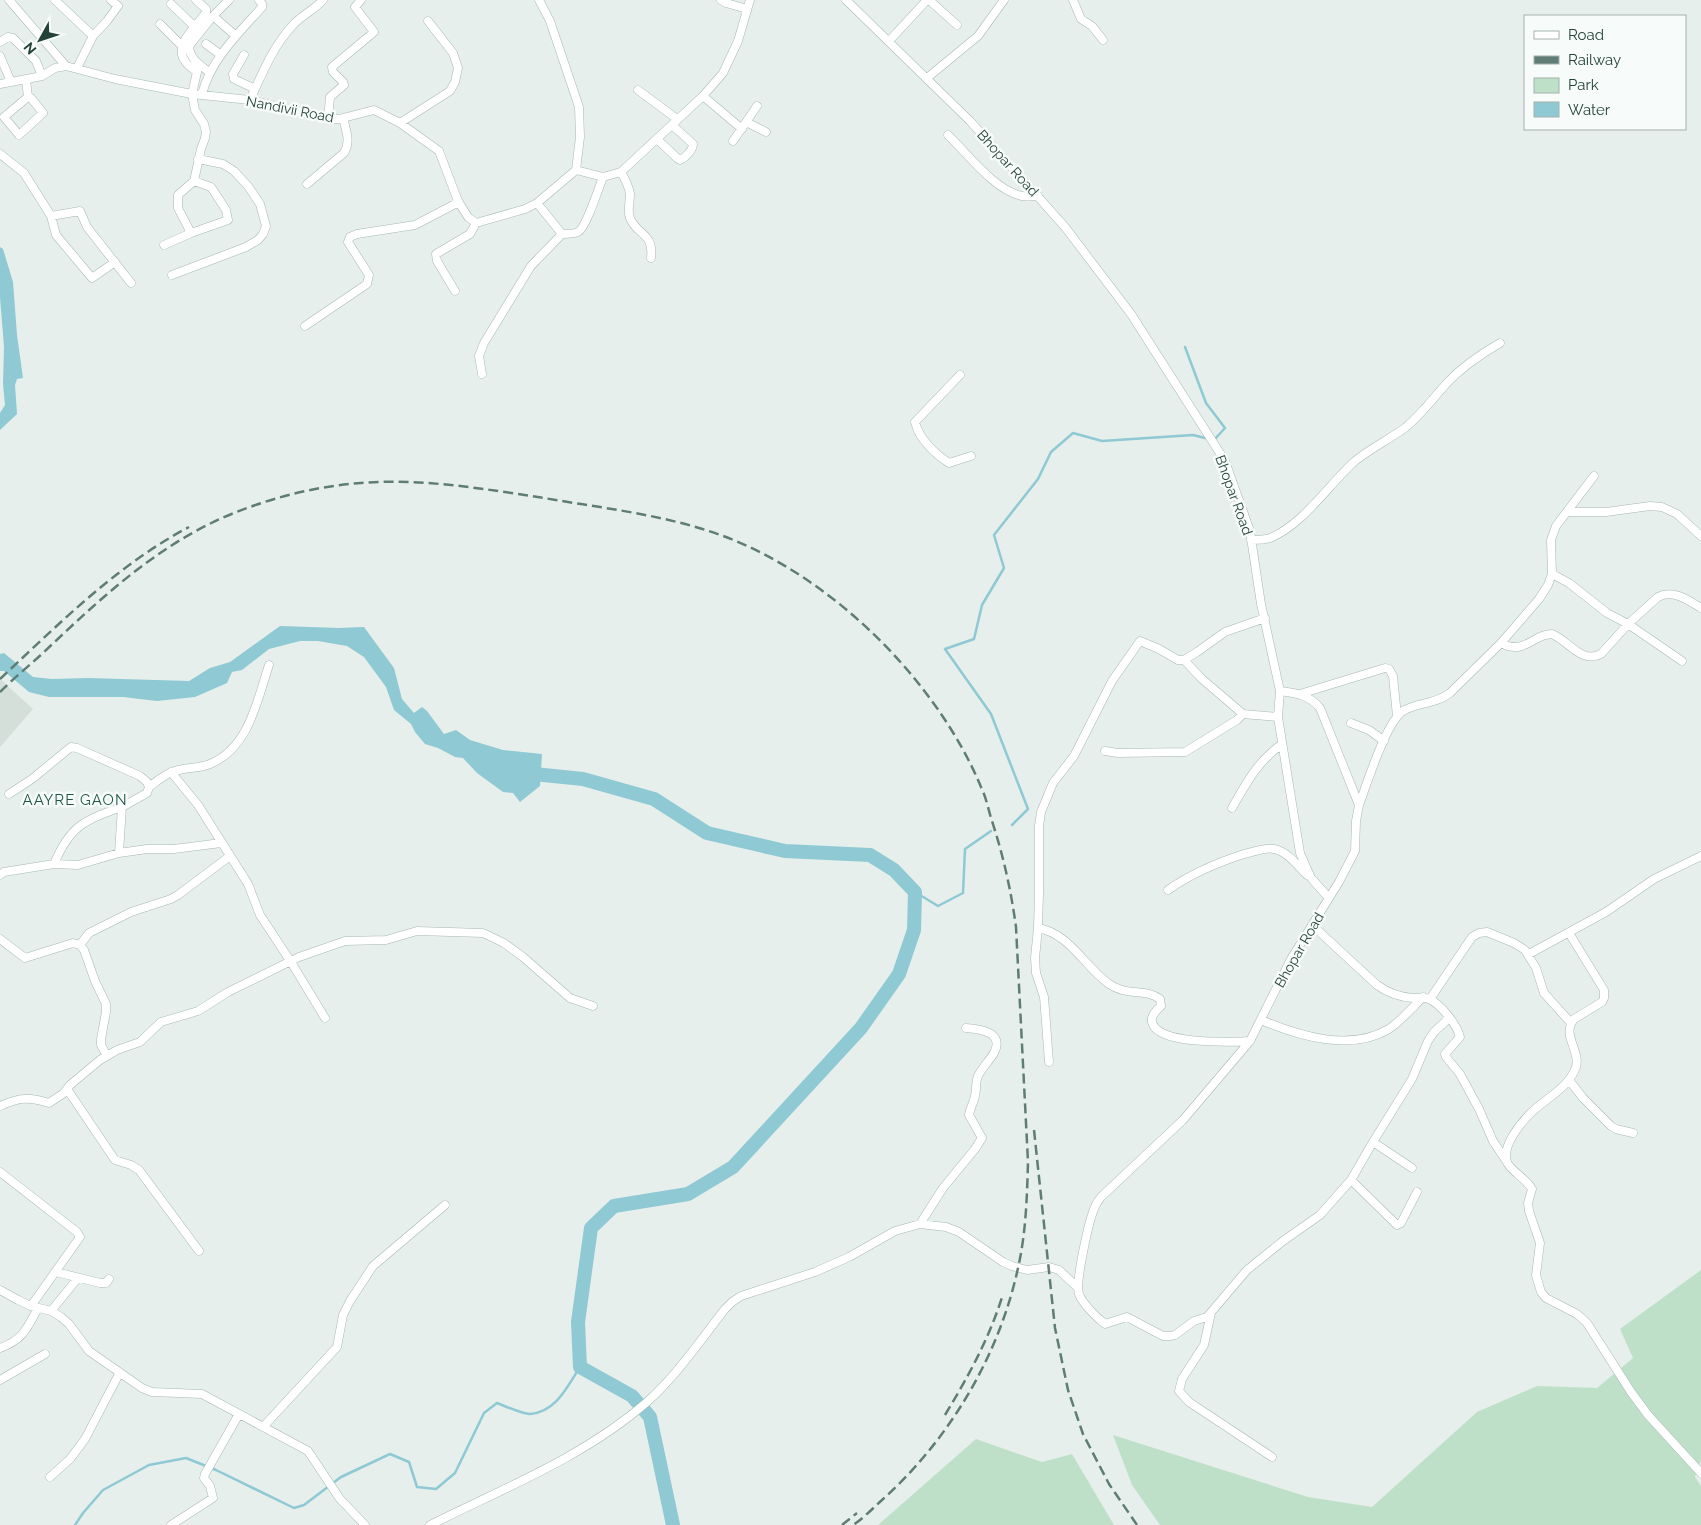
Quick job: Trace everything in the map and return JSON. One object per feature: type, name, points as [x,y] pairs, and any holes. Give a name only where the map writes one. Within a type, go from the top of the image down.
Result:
[{"type":"street","points":[[8,0],[66,66]]},
{"type":"street","points":[[55,0],[93,36]]},
{"type":"street","points":[[77,68],[93,36],[118,6],[111,0]]},
{"type":"street","points":[[196,0],[206,9],[206,13],[183,42],[184,61],[209,72]]},
{"type":"street","points":[[191,233],[178,208],[178,195],[194,181],[206,132],[204,124],[195,110],[192,94],[197,75],[189,46],[213,16],[229,0]]},
{"type":"street","points":[[202,94],[209,72],[236,36],[262,7],[259,0]]},
{"type":"street","points":[[250,100],[267,63],[283,37],[294,23],[324,0]]},
{"type":"street","points":[[328,119],[330,97],[344,85],[332,72],[332,67],[374,32],[355,7],[361,0]]},
{"type":"street","points":[[455,291],[437,262],[436,254],[470,234],[476,223],[524,210],[537,203],[576,170],[580,137],[579,107],[550,21],[539,0]]},
{"type":"street","points":[[721,0],[747,9]]},
{"type":"street","points":[[576,170],[603,177],[621,172],[703,96],[723,73],[738,41],[750,0]]},
{"type":"street","name":"Bhopar Road","points":[[846,0],[970,121],[1065,227],[1132,314],[1225,461],[1250,531],[1261,604],[1280,691],[1278,717],[1300,853],[1311,878],[1329,898],[1291,959],[1250,1041],[1183,1120],[1101,1197],[1094,1208],[1086,1238],[1078,1287]]},
{"type":"street","points":[[889,41],[928,0],[957,25]]},
{"type":"street","points":[[927,78],[978,36],[1004,0]]},
{"type":"street","points":[[1073,0],[1081,19],[1092,26],[1103,40]]},
{"type":"street","points":[[170,4],[195,27]]},
{"type":"street","points":[[213,16],[236,36]]},
{"type":"street","points":[[400,123],[450,91],[455,82],[458,68],[453,53],[428,21]]},
{"type":"street","points":[[160,24],[182,46]]},
{"type":"street","points":[[0,42],[8,37],[13,38],[36,61],[42,76]]},
{"type":"street","points":[[206,44],[221,55]]},
{"type":"street","points":[[244,55],[233,74],[234,79],[255,90]]},
{"type":"street","points":[[0,56],[11,82]]},
{"type":"street","points":[[0,84],[42,76],[55,68],[66,66]]},
{"type":"street","name":"Nandivii Road","points":[[66,66],[115,79],[192,94],[250,100],[328,119],[343,118],[374,110],[400,123],[439,151],[459,202],[468,217],[476,223]]},
{"type":"street","points":[[26,80],[28,97],[43,114],[19,135],[4,117],[28,97]]},
{"type":"street","points":[[638,90],[674,122],[693,144],[693,147],[680,160],[657,140]]},
{"type":"street","points":[[703,96],[744,125],[766,132]]},
{"type":"street","points":[[733,141],[756,106]]},
{"type":"street","points":[[307,184],[348,148],[343,118]]},
{"type":"street","points":[[948,135],[971,160],[1004,187],[1013,193],[1024,196],[1038,196]]},
{"type":"street","points":[[0,154],[24,173],[51,216],[56,235],[92,278],[115,262]]},
{"type":"street","points":[[172,275],[246,247],[258,240],[266,226],[260,204],[248,186],[234,171],[222,164],[198,159]]},
{"type":"street","points":[[621,172],[629,188],[629,215],[631,220],[651,243],[651,258]]},
{"type":"street","points":[[482,374],[479,356],[484,343],[531,266],[562,234],[578,232],[581,229],[603,177]]},
{"type":"street","points":[[164,245],[228,220],[226,210],[211,187],[194,181]]},
{"type":"street","points":[[305,326],[367,284],[368,275],[348,242],[350,237],[357,234],[415,225],[459,202]]},
{"type":"street","points":[[537,203],[562,234]]},
{"type":"street","points":[[51,216],[80,211],[87,226],[131,283]]},
{"type":"street","points":[[1251,540],[1272,537],[1296,521],[1356,461],[1406,426],[1454,376],[1480,355],[1500,343]]},
{"type":"street","points":[[960,375],[915,422],[918,433],[940,457],[950,463],[971,456]]},
{"type":"street","points":[[1329,898],[1355,851],[1356,821],[1359,805],[1384,741],[1397,716],[1412,707],[1442,699],[1501,643],[1539,599],[1548,586],[1552,574],[1551,540],[1556,526],[1594,476]]},
{"type":"street","points":[[1568,512],[1606,512],[1650,506],[1662,507],[1677,514],[1701,536]]},
{"type":"street","points":[[1552,574],[1569,583],[1607,613],[1628,624],[1682,661]]},
{"type":"street","points":[[1501,643],[1511,647],[1520,647],[1542,636],[1552,634],[1582,655],[1596,656],[1601,654],[1628,624],[1663,594],[1669,593],[1679,596],[1701,608]]},
{"type":"street","points":[[1049,1062],[1044,997],[1036,973],[1035,958],[1038,928],[1038,826],[1041,812],[1053,783],[1074,756],[1112,681],[1140,641],[1154,646],[1178,660],[1184,660],[1225,632],[1265,618]]},
{"type":"street","points":[[1184,660],[1202,679],[1243,714],[1278,717]]},
{"type":"street","points":[[54,864],[62,846],[79,827],[94,817],[122,807],[147,793],[150,787],[171,772],[211,764],[237,745],[242,739],[270,665]]},
{"type":"street","points":[[1300,694],[1385,668],[1389,669],[1393,676],[1397,716]]},
{"type":"street","points":[[1280,691],[1300,694],[1315,702],[1320,708],[1359,805]]},
{"type":"street","points":[[1105,751],[1132,753],[1185,752],[1237,720],[1243,714]]},
{"type":"street","points":[[1351,723],[1369,730],[1384,741]]},
{"type":"street","points":[[1232,808],[1249,778],[1261,762],[1268,754],[1282,744]]},
{"type":"street","points":[[10,794],[32,779],[71,747],[140,776],[150,787]]},
{"type":"street","points":[[171,772],[195,801],[248,884],[260,915],[325,1018]]},
{"type":"street","points":[[119,853],[122,807]]},
{"type":"street","points":[[0,875],[4,872],[54,864],[78,865],[119,853],[221,843]]},
{"type":"street","points":[[1168,890],[1202,869],[1261,849],[1274,849],[1284,852],[1311,878]]},
{"type":"street","points":[[80,944],[89,933],[114,920],[178,895],[230,856]]},
{"type":"street","points":[[1529,954],[1606,912],[1654,880],[1701,856]]},
{"type":"street","points":[[1312,925],[1381,988],[1402,996],[1427,998],[1457,1028],[1460,1037],[1445,1054],[1446,1058],[1460,1074],[1479,1108],[1493,1141],[1508,1164],[1528,1182],[1532,1189],[1528,1203],[1540,1243],[1536,1275],[1541,1292],[1546,1298],[1577,1314],[1587,1323],[1648,1415],[1701,1473]]},
{"type":"street","points":[[1038,928],[1046,929],[1062,938],[1112,986],[1123,991],[1150,994],[1160,999],[1161,1006],[1152,1016],[1152,1020],[1155,1028],[1162,1034],[1206,1042],[1250,1041]]},
{"type":"street","points":[[0,1106],[20,1098],[33,1098],[49,1103],[61,1096],[73,1083],[106,1056],[140,1042],[161,1022],[198,1011],[228,992],[309,953],[345,941],[386,940],[417,931],[483,933],[504,943],[523,957],[570,998],[593,1006]]},
{"type":"street","points":[[1261,1020],[1284,1030],[1304,1035],[1348,1040],[1368,1037],[1387,1030],[1427,998],[1472,937],[1479,933],[1487,932],[1526,950],[1536,968],[1544,993],[1571,1023]]},
{"type":"street","points":[[1508,1164],[1506,1151],[1514,1134],[1531,1113],[1569,1080],[1576,1066],[1576,1056],[1569,1033],[1571,1023],[1574,1019],[1602,1002],[1604,998],[1604,990],[1569,932]]},
{"type":"street","points":[[0,939],[25,958],[73,943],[80,944],[106,1004],[101,1039],[101,1045],[106,1056]]},
{"type":"street","points":[[430,1525],[580,1451],[630,1416],[674,1376],[724,1309],[736,1299],[763,1288],[815,1272],[849,1257],[895,1231],[920,1224],[946,1227],[959,1232],[1012,1266],[1028,1270],[1048,1267],[1059,1270],[1078,1287],[1080,1296],[1099,1320],[1105,1324],[1127,1317],[1163,1336],[1175,1335],[1194,1321],[1207,1317],[1247,1270],[1320,1215],[1351,1180],[1412,1079],[1428,1041],[1449,1018]]},
{"type":"street","points":[[920,1224],[943,1188],[982,1138],[969,1114],[975,1098],[977,1078],[993,1054],[996,1043],[990,1033],[983,1030],[966,1028]]},
{"type":"street","points":[[1569,1080],[1583,1098],[1611,1126],[1632,1133]]},
{"type":"street","points":[[67,1089],[115,1160],[131,1165],[139,1170],[199,1251]]},
{"type":"street","points":[[1373,1142],[1412,1168]]},
{"type":"street","points":[[0,1172],[77,1232],[80,1237],[34,1307],[20,1338],[12,1344],[0,1348]]},
{"type":"street","points":[[1351,1180],[1397,1225],[1401,1223],[1417,1192]]},
{"type":"street","points":[[263,1427],[337,1347],[343,1315],[373,1266],[445,1205]]},
{"type":"street","points":[[56,1272],[100,1283],[106,1283],[109,1279]]},
{"type":"street","points":[[51,1311],[78,1278]]},
{"type":"street","points":[[0,1290],[34,1307],[51,1311],[69,1324],[89,1351],[132,1382],[152,1392],[202,1394],[308,1451],[340,1499],[365,1525]]},
{"type":"street","points":[[1211,1313],[1204,1345],[1182,1379],[1179,1391],[1188,1402],[1272,1457]]},
{"type":"street","points":[[0,1380],[45,1354]]},
{"type":"street","points":[[50,1476],[70,1459],[85,1439],[119,1374]]},
{"type":"street","points":[[171,1525],[213,1498],[210,1486],[204,1478],[205,1474],[239,1414]]},
{"type":"shaded area","points":[[0,679],[33,709],[0,747]]},
{"type":"green space","points":[[1701,1270],[1701,1460],[1695,1477],[1701,1486],[1701,1525],[1160,1525],[1132,1485],[1113,1435],[1308,1497],[1372,1507],[1477,1412],[1537,1386],[1597,1388],[1633,1358],[1620,1329]]},
{"type":"green space","points":[[976,1439],[1042,1462],[1072,1454],[1114,1525],[878,1525]]},
{"type":"water","points":[[0,247],[3,249],[13,282],[17,335],[23,378],[17,379],[15,385],[17,414],[0,430],[0,413],[5,405],[3,384],[4,347],[0,297]]},
{"type":"water","points":[[280,626],[364,627],[394,668],[402,699],[414,713],[422,707],[444,734],[456,730],[470,740],[503,750],[542,754],[540,786],[520,802],[513,793],[503,792],[477,773],[463,758],[455,757],[425,744],[411,724],[394,710],[386,687],[364,657],[347,646],[318,641],[300,641],[269,649],[242,670],[232,672],[227,683],[195,697],[157,701],[123,697],[49,697],[29,692],[4,671],[0,671],[0,654],[4,653],[33,677],[52,679],[88,678],[189,681],[210,668],[230,662]]},
{"type":"waterway","points":[[1185,347],[1206,403],[1225,428],[1214,440]]},
{"type":"waterway","points":[[1012,825],[1028,809],[991,714],[945,649],[974,639],[982,605],[1004,568],[994,535],[1038,479],[1051,452],[1073,433],[1102,441],[1193,435],[1209,439]]},
{"type":"waterway","points":[[524,773],[583,779],[654,799],[707,833],[785,851],[870,855],[894,870],[915,892],[914,930],[899,974],[861,1028],[733,1167],[688,1194],[614,1206],[591,1228],[578,1322],[580,1367],[632,1396],[650,1417],[673,1525]]},
{"type":"waterway","points":[[915,892],[938,906],[963,893],[965,849],[991,831]]},
{"type":"waterway","points":[[75,1525],[103,1490],[149,1465],[186,1458],[216,1470],[294,1508],[304,1505],[341,1477],[390,1454],[409,1462],[417,1487],[436,1489],[455,1473],[484,1413],[497,1403],[527,1414],[547,1409],[560,1397],[580,1367]]},
{"type":"railway","points":[[0,692],[109,592],[156,556],[181,540],[207,525],[265,502],[296,493],[345,484],[407,482],[476,488],[622,511],[661,518],[699,528],[743,544],[787,567],[828,595],[867,628],[902,664],[934,704],[960,745],[986,799],[1006,872],[1016,927],[1028,1162],[1027,1202],[1021,1255],[1009,1301],[998,1333],[984,1364],[968,1394],[929,1451],[906,1476],[853,1525]]},
{"type":"railway","points":[[0,679],[113,577],[137,559],[189,527]]},
{"type":"railway","points":[[1034,1130],[1055,1328],[1068,1390],[1083,1434],[1109,1484],[1137,1525]]},
{"type":"railway","points":[[945,1415],[978,1356],[992,1326],[1003,1294]]},
{"type":"railway","points":[[842,1525],[857,1513]]},
{"type":"district","name":"AAYRE GAON","points":[[75,800]]}]
